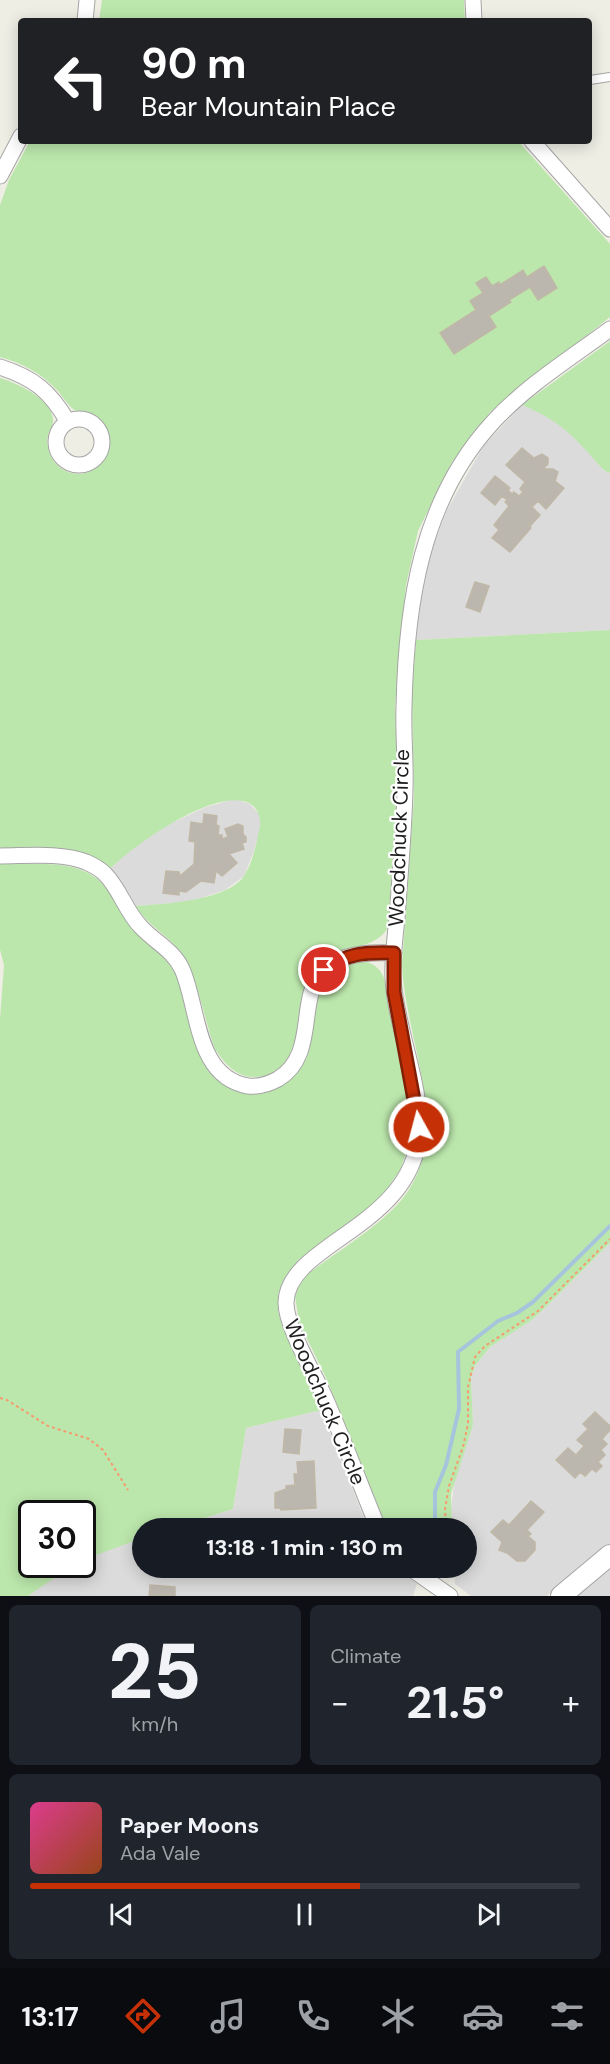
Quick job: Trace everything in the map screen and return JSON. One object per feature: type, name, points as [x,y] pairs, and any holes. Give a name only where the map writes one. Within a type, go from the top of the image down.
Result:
[{"type":"street","points":[[85,18],[87,0]]},
{"type":"street","points":[[473,0],[474,18]]},
{"type":"street","points":[[0,174],[18,141]]},
{"type":"street","points":[[535,144],[610,229]]},
{"type":"street","name":"Woodchuck Circle","points":[[374,1518],[329,1406],[291,1326],[286,1299],[297,1273],[393,1197],[407,1175],[419,1138],[419,1115],[394,992],[394,953],[406,787],[405,682],[414,587],[428,532],[448,487],[471,449],[491,423],[516,399],[610,328]]},
{"type":"street","points":[[0,367],[29,378],[40,386],[52,397],[68,422]]},
{"type":"street","points":[[0,856],[73,859],[96,867],[106,874],[140,926],[177,960],[187,983],[207,1054],[228,1077],[247,1086],[269,1084],[292,1068],[302,1044],[312,992],[324,970],[346,956],[361,953],[394,953]]},
{"type":"street","points":[[561,1596],[610,1555]]},
{"type":"street","points":[[424,1578],[450,1596]]},
{"type":"lane","points":[[592,81],[610,77]]},
{"type":"path","points":[[445,1518],[449,1486],[463,1447],[468,1424],[468,1387],[475,1357],[485,1346],[538,1311],[610,1239]]},
{"type":"path","points":[[0,1398],[48,1426],[89,1439],[103,1450],[128,1490]]},
{"type":"shaded area","points":[[522,405],[549,416],[572,434],[605,471],[610,473],[610,630],[416,640],[419,601],[426,565],[447,510],[484,445]]},
{"type":"shaded area","points":[[235,799],[250,804],[259,814],[261,825],[244,876],[225,890],[189,902],[135,906],[110,869],[124,855],[157,830],[206,807]]},
{"type":"shaded area","points":[[610,1243],[610,1543],[547,1596],[471,1596],[455,1584],[455,1578],[477,1578],[477,1518],[451,1518],[451,1509],[455,1476],[473,1425],[471,1378],[475,1366],[490,1347],[532,1320]]},
{"type":"shaded area","points":[[321,1410],[364,1518],[205,1518],[233,1509],[246,1428]]},
{"type":"shaded area","points":[[132,1541],[132,1578],[410,1578],[417,1584],[413,1596],[28,1596],[52,1578],[96,1578],[96,1554]]},
{"type":"shaded area","points":[[610,1567],[610,1596],[576,1596],[595,1579]]},
{"type":"green space","points":[[102,0],[464,0],[465,18],[99,18]]},
{"type":"green space","points":[[28,144],[521,144],[610,244],[610,317],[490,412],[452,462],[418,531],[406,585],[398,665],[395,708],[398,782],[388,927],[375,940],[338,952],[321,962],[311,975],[305,992],[292,1048],[285,1063],[273,1073],[255,1077],[242,1075],[223,1060],[211,1038],[187,961],[181,952],[135,906],[195,899],[226,890],[237,883],[250,864],[260,827],[259,815],[252,805],[234,800],[216,803],[196,811],[156,833],[110,869],[86,855],[72,851],[44,848],[0,849],[0,378],[25,388],[48,407],[53,422],[47,440],[49,450],[56,464],[64,470],[75,474],[95,469],[107,453],[109,442],[108,432],[99,418],[73,409],[39,374],[17,362],[0,357],[0,205],[9,180]]},
{"type":"green space","points":[[610,341],[610,473],[605,471],[559,425],[522,405]]},
{"type":"green space","points":[[610,630],[610,1243],[532,1320],[490,1347],[475,1366],[471,1378],[473,1425],[451,1494],[452,1518],[383,1518],[327,1380],[299,1322],[295,1296],[300,1283],[309,1273],[367,1231],[399,1203],[416,1177],[424,1149],[426,1119],[423,1088],[405,994],[402,965],[414,796],[412,694],[416,640]]},
{"type":"green space","points":[[0,864],[58,865],[85,871],[106,888],[135,931],[167,961],[175,973],[193,1037],[205,1063],[226,1084],[251,1094],[269,1092],[278,1088],[301,1068],[309,1051],[319,993],[329,977],[336,970],[355,962],[373,964],[385,981],[410,1116],[410,1142],[400,1170],[385,1192],[368,1209],[298,1260],[286,1276],[278,1294],[278,1311],[283,1328],[321,1410],[246,1428],[233,1509],[205,1518],[132,1518],[132,1542],[96,1555],[96,1500],[18,1500],[18,1578],[54,1578],[28,1596],[0,1596],[0,1019],[4,965],[0,950]]},
{"type":"building","points":[[544,266],[557,288],[538,300],[530,287],[509,300],[511,302],[489,316],[496,327],[454,354],[440,333],[476,310],[470,301],[483,293],[476,283],[486,277],[492,286],[499,282],[500,285],[523,270],[527,277]]},
{"type":"building","points":[[522,448],[534,458],[542,454],[548,458],[548,464],[543,469],[553,469],[558,472],[555,481],[564,488],[546,509],[538,501],[532,507],[540,515],[531,525],[529,524],[531,528],[510,552],[492,538],[499,530],[494,525],[509,506],[505,502],[507,500],[502,496],[495,505],[481,493],[495,476],[510,488],[508,490],[512,494],[514,492],[519,496],[523,492],[520,489],[525,482],[506,465]]},
{"type":"building","points":[[475,582],[489,586],[480,612],[466,607]]},
{"type":"building","points":[[204,814],[217,816],[218,835],[222,835],[222,839],[228,837],[225,829],[238,824],[243,826],[243,834],[246,837],[246,842],[242,843],[244,849],[229,854],[237,863],[222,876],[216,871],[214,883],[201,881],[186,892],[179,891],[179,895],[163,893],[166,871],[179,872],[180,876],[194,864],[195,842],[189,841],[191,822],[203,824]]},
{"type":"building","points":[[595,1412],[610,1426],[610,1430],[602,1439],[607,1444],[601,1450],[605,1455],[598,1462],[602,1466],[596,1472],[592,1469],[585,1476],[580,1472],[575,1478],[556,1460],[568,1448],[576,1455],[584,1446],[577,1440],[588,1429],[583,1424]]},
{"type":"building","points":[[285,1429],[301,1430],[299,1454],[283,1452]]},
{"type":"building","points":[[314,1461],[316,1508],[281,1510],[275,1508],[275,1493],[286,1489],[286,1486],[295,1485],[294,1474],[298,1474],[297,1462]]},
{"type":"building","points":[[531,1501],[544,1512],[527,1530],[531,1534],[528,1536],[535,1542],[535,1550],[525,1561],[517,1561],[499,1550],[502,1542],[491,1532],[503,1520],[509,1525]]},
{"type":"building","points":[[150,1585],[175,1587],[175,1596],[149,1596]]},
{"type":"waterway","points":[[435,1518],[435,1492],[446,1465],[459,1409],[458,1352],[498,1321],[517,1313],[533,1302],[610,1226]]},
{"type":"route","points":[[324,970],[346,956],[376,952],[394,953],[394,992],[419,1115],[419,1127]]}]
